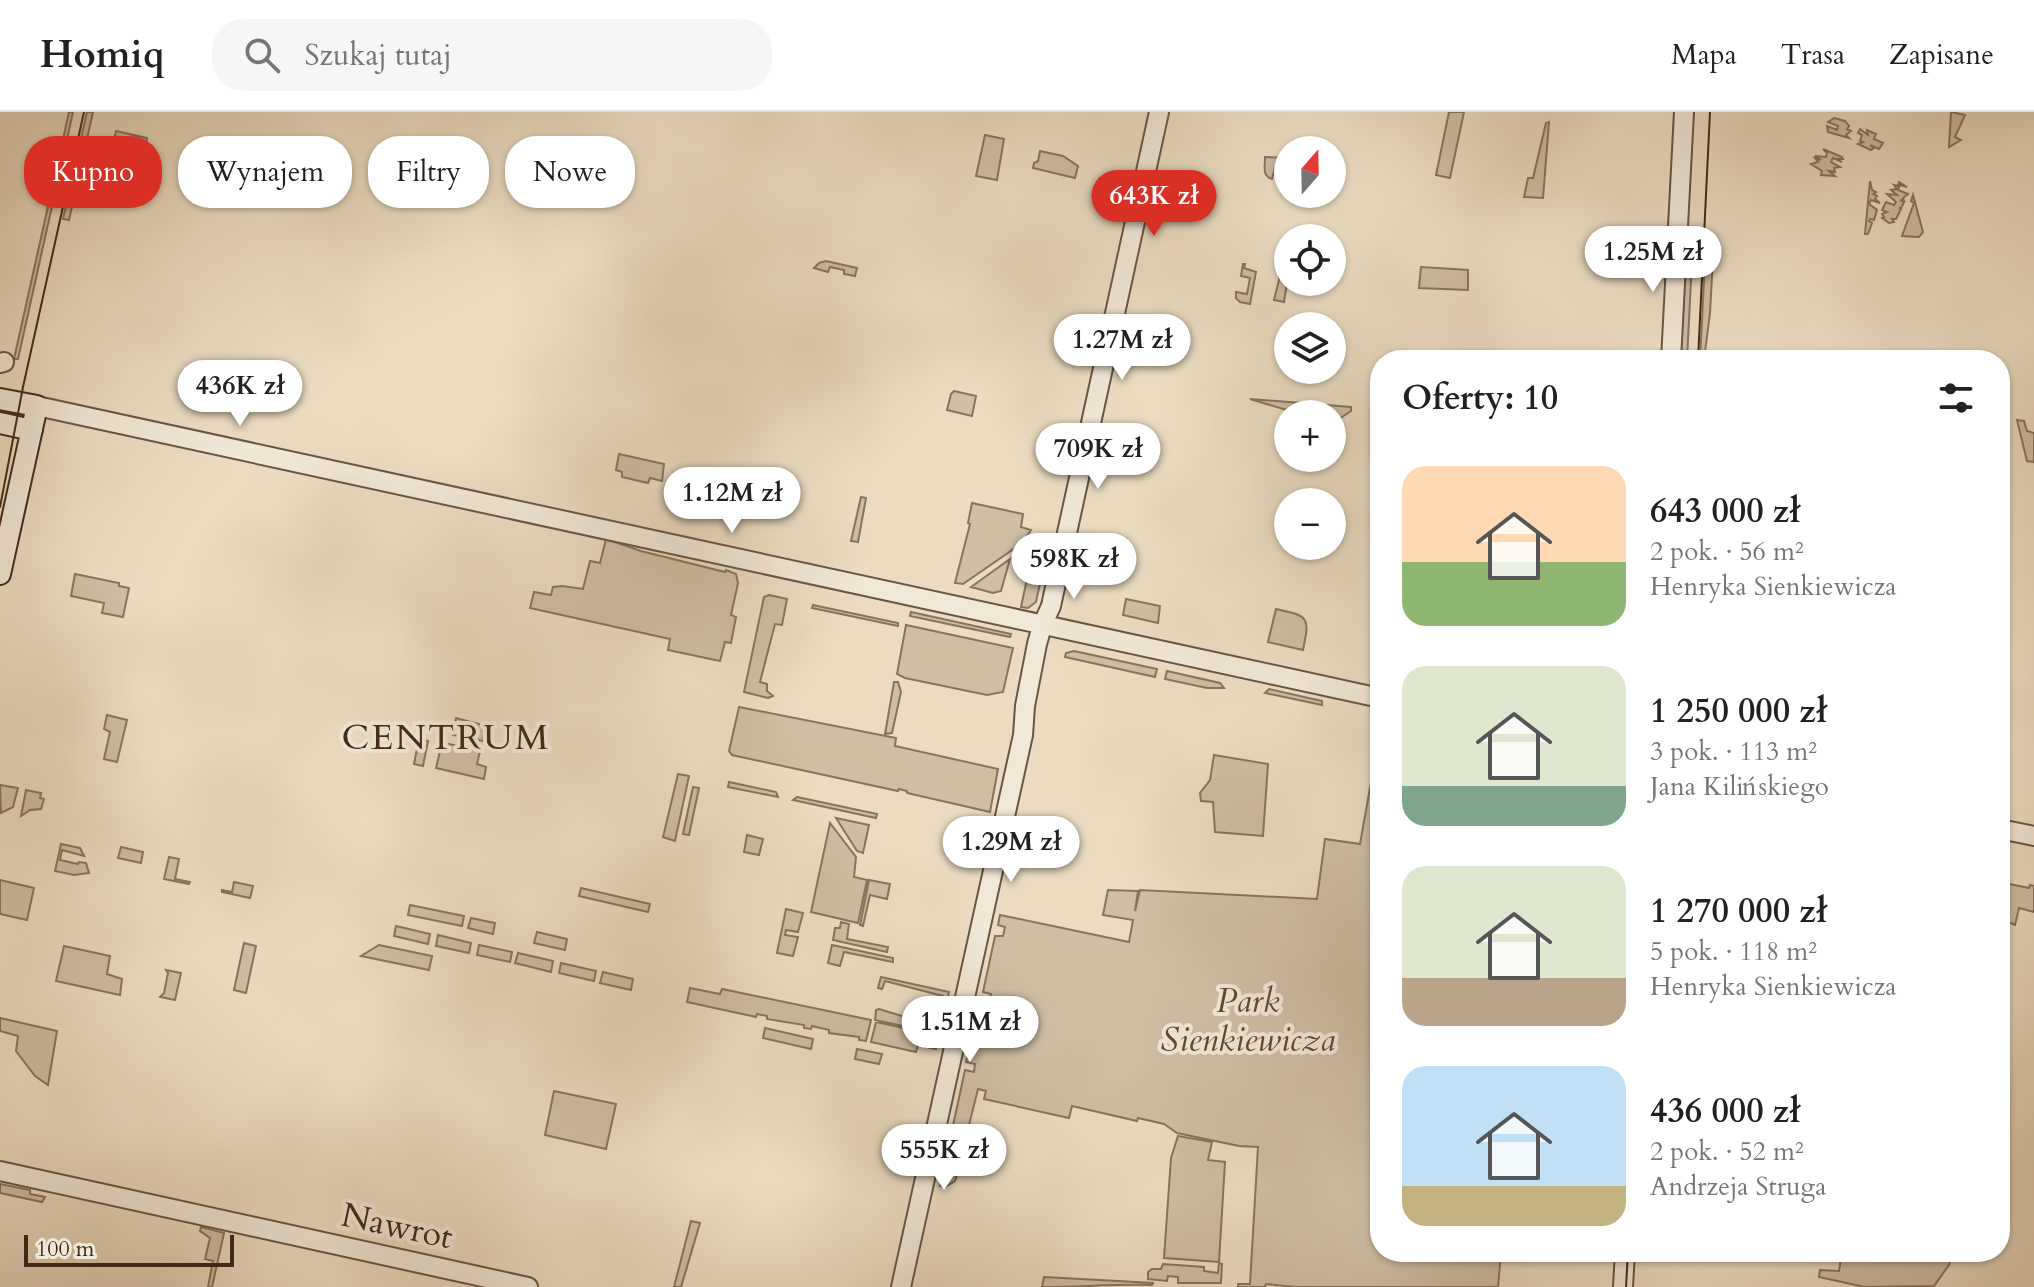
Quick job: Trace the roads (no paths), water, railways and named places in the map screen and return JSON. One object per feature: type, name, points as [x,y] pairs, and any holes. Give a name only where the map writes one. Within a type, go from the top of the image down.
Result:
[{"type":"main road","points":[[0,399],[37,406],[0,574]]},
{"type":"main road","points":[[0,423],[32,430]]},
{"type":"street","points":[[901,1287],[1023,735],[1025,706],[1042,626],[1053,600],[1159,112]]},
{"type":"street","points":[[1672,350],[1684,112]]},
{"type":"street","points":[[37,406],[1370,696]]},
{"type":"street","points":[[2010,831],[2034,836]]},
{"type":"street","name":"Nawrot","points":[[0,1171],[528,1287]]},
{"type":"street","points":[[1623,1287],[1624,1262]]},
{"type":"tram line","points":[[0,507],[23,387],[84,112]]},
{"type":"tram line","points":[[1698,350],[1710,112]]},
{"type":"tram line","points":[[1626,1287],[1627,1262]]},
{"type":"district","name":"CENTRUM","points":[[446,737]]},
{"type":"park label","name":"Park Sienkiewicza","points":[[1248,1020]]}]
